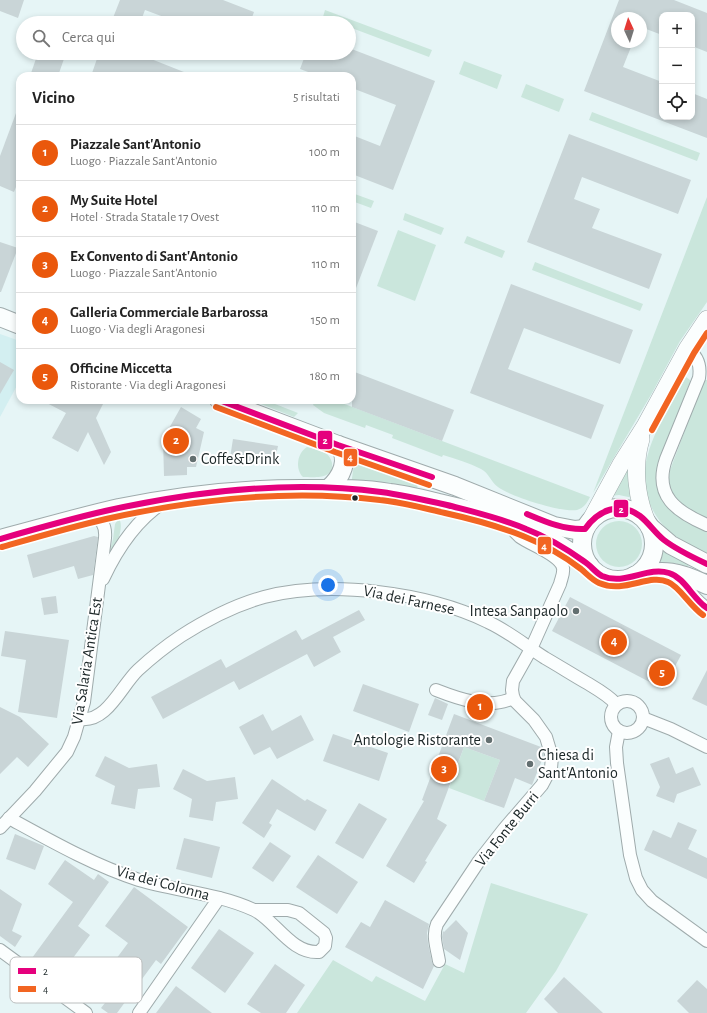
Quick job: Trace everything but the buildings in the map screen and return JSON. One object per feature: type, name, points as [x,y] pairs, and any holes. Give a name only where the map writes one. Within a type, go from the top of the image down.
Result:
[{"type":"main road","points":[[0,317],[16,323]]},
{"type":"main road","points":[[589,565],[582,548],[583,538],[587,527],[621,464],[645,426],[687,349],[707,319]]},
{"type":"main road","points":[[230,404],[338,445],[455,486],[554,526],[570,529],[587,527],[594,517],[602,512],[617,508],[627,509],[636,513],[671,545],[707,564]]},
{"type":"main road","points":[[632,577],[643,570],[651,558],[654,544],[653,535],[648,525],[639,497],[636,470],[637,453],[645,426]]},
{"type":"main road","points":[[328,489],[338,480],[343,467],[343,454],[338,445]]},
{"type":"main road","points":[[0,539],[89,516],[170,499],[240,491],[328,489],[369,490],[397,494],[475,512],[512,523],[552,540],[589,565],[598,574],[610,579],[623,579],[645,573],[680,573],[707,585]]},
{"type":"street","points":[[687,349],[695,356],[698,362],[698,378],[664,463],[662,481],[664,491],[673,504],[685,514],[707,525]]},
{"type":"street","name":"Via Salaria Antica Est","points":[[99,588],[122,547],[137,525],[152,510],[170,499]]},
{"type":"street","name":"Via Salaria Antica Est","points":[[0,828],[35,791],[67,752],[80,719],[84,702],[105,532],[101,521],[95,517],[89,516]]},
{"type":"street","points":[[436,690],[480,703],[499,703],[513,698],[513,681],[531,649],[560,584],[563,571],[560,562],[556,558],[520,537],[515,532],[512,523]]},
{"type":"street","points":[[659,572],[676,576],[695,600],[707,608]]},
{"type":"street","name":"Via dei Farnese","points":[[80,719],[88,719],[101,714],[111,704],[138,670],[189,630],[216,616],[262,597],[291,591],[318,589],[355,589],[389,593],[455,609],[482,619],[498,627],[602,692],[616,704]]},
{"type":"street","name":"Via Fonte Burri","points":[[439,961],[435,936],[437,924],[479,861],[504,829],[539,789],[551,768],[552,757],[546,737],[534,720],[513,698]]},
{"type":"street","points":[[626,700],[636,704],[640,708],[643,718],[642,723],[634,731],[624,733],[615,728],[610,718],[616,704],[626,700]]},
{"type":"street","points":[[643,718],[666,727],[707,747]]},
{"type":"street","points":[[619,731],[616,747],[616,763],[630,855],[636,878],[642,890],[652,901],[707,941]]},
{"type":"street","name":"Via dei Colonna","points":[[9,818],[107,869],[152,884],[219,898],[255,910],[288,910],[299,913],[324,932],[326,938],[325,946],[318,952],[302,949],[255,910]]},
{"type":"street","points":[[139,1013],[219,898]]},
{"type":"street","points":[[0,950],[10,957]]},
{"type":"street","points":[[72,1003],[86,1013]]},
{"type":"shaded area","points":[[0,334],[16,340],[16,387],[0,417]]},
{"type":"green space","points":[[325,10],[341,16],[323,16]]},
{"type":"green space","points":[[356,22],[432,50],[429,57],[356,30]]},
{"type":"green space","points":[[464,61],[502,75],[497,89],[459,74]]},
{"type":"green space","points":[[526,84],[564,99],[559,112],[521,97]]},
{"type":"green space","points":[[592,112],[700,153],[697,161],[589,120]]},
{"type":"green space","points":[[356,194],[374,201],[371,208],[356,202]]},
{"type":"green space","points":[[707,197],[707,302],[680,341],[652,393],[593,493]]},
{"type":"green space","points":[[405,213],[444,228],[441,235],[403,220]]},
{"type":"green space","points":[[398,230],[436,245],[415,301],[377,286]]},
{"type":"green space","points":[[467,236],[505,251],[502,258],[464,243]]},
{"type":"green space","points":[[535,262],[643,304],[640,311],[532,270]]},
{"type":"green space","points":[[686,377],[690,380],[690,382],[660,459],[657,474],[657,486],[660,496],[674,513],[707,531],[707,554],[684,542],[668,530],[653,511],[646,489],[645,466],[651,444],[660,424]]},
{"type":"green space","points":[[704,380],[707,380],[707,518],[684,507],[678,501],[673,495],[669,479],[670,470]]},
{"type":"green space","points":[[261,404],[275,404],[298,413],[294,417]]},
{"type":"green space","points":[[345,404],[590,497],[582,508],[577,510],[560,509],[524,499],[498,487],[481,469],[443,455],[442,457],[392,438],[393,435],[366,425],[365,428],[324,413],[313,405]]},
{"type":"green space","points":[[307,447],[321,451],[329,456],[332,463],[332,468],[327,475],[318,477],[303,477],[300,474],[298,466],[299,457]]},
{"type":"green space","points":[[358,463],[418,484],[417,489],[354,482],[352,478],[354,464]]},
{"type":"green space","points":[[628,468],[633,498],[619,495],[610,496]]},
{"type":"green space","points":[[119,518],[121,529],[106,566],[115,524]]},
{"type":"green space","points":[[614,521],[624,521],[632,525],[638,531],[642,539],[642,549],[638,557],[632,563],[624,567],[614,567],[606,563],[600,557],[596,549],[596,539],[600,531],[606,525]]},
{"type":"green space","points":[[663,551],[689,564],[688,567],[674,563],[660,563]]},
{"type":"green space","points":[[464,747],[500,760],[484,801],[449,788]]},
{"type":"green space","points":[[491,883],[588,914],[556,971],[526,1013],[297,1013],[333,960],[372,982],[376,976],[425,1001],[445,964],[464,973]]},
{"type":"transit line","name":"4","points":[[652,430],[694,353],[707,333]]},
{"type":"transit line","name":"2","points":[[230,404],[338,445],[432,477]]},
{"type":"transit line","name":"4","points":[[216,407],[335,452],[429,485]]},
{"type":"transit line","name":"2","points":[[0,539],[92,514],[139,504],[207,493],[277,487],[312,487],[381,492],[467,510],[534,532],[571,552],[602,576],[619,579],[652,572],[669,573],[680,579],[707,608]]},
{"type":"transit line","name":"4","points":[[2,547],[106,519],[208,501],[277,496],[346,497],[380,500],[465,518],[514,532],[560,555],[581,569],[592,579],[609,586],[627,585],[653,580],[668,582],[672,584],[703,615]]},
{"type":"transit line","name":"2","points":[[527,514],[562,527],[585,529],[590,522],[603,513],[610,510],[625,509],[640,516],[669,544],[707,564]]},
{"type":"place","name":"My Suite Hotel","points":[[176,441]]},
{"type":"place","name":"Coffe&Drink","points":[[193,459]]},
{"type":"place","name":"Intesa Sanpaolo","points":[[576,611]]},
{"type":"place","name":"Galleria Commerciale Barbarossa","points":[[614,642]]},
{"type":"place","name":"Officine Miccetta","points":[[662,673]]},
{"type":"place","name":"Piazzale Sant'Antonio","points":[[480,707]]},
{"type":"place","name":"Antologie Ristorante","points":[[489,740]]},
{"type":"place","name":"Chiesa di Sant'Antonio","points":[[530,764]]},
{"type":"place","name":"Ex Convento di Sant'Antonio","points":[[444,769]]}]
